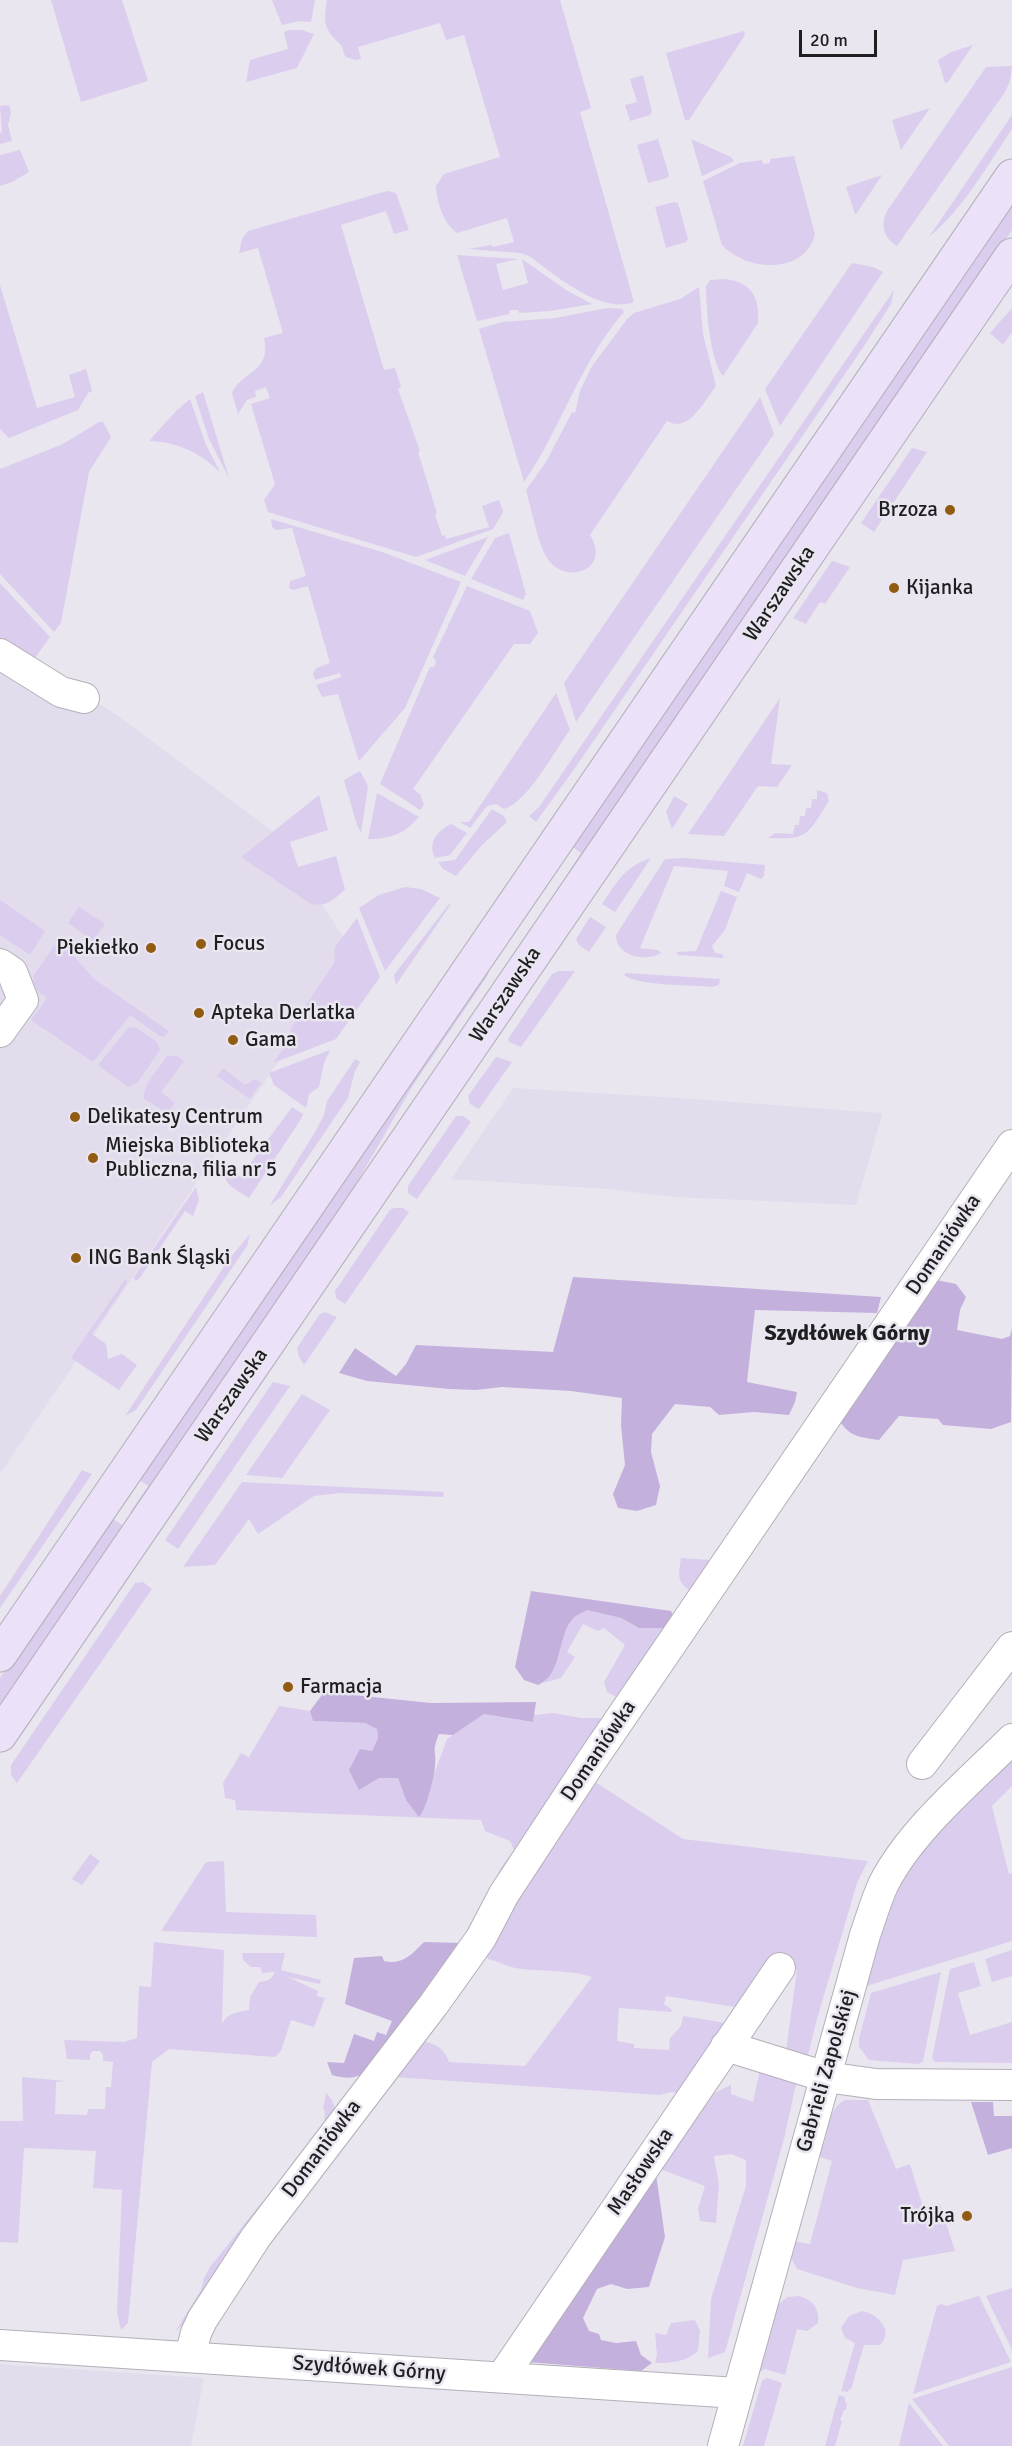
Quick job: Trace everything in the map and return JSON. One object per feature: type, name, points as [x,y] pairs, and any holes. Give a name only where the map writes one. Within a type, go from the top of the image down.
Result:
[{"type":"main road","points":[[0,1655],[1012,176]]},
{"type":"main road","name":"Warszawska","points":[[0,1735],[1012,255]]},
{"type":"street","points":[[0,654],[62,692],[84,698]]},
{"type":"street","points":[[0,964],[12,972],[23,1000],[0,1032]]},
{"type":"street","name":"Domaniówka","points":[[190,2357],[202,2320],[256,2237],[434,2004],[481,1938],[504,1894],[592,1760],[1012,1145]]},
{"type":"street","points":[[922,1764],[1012,1647]]},
{"type":"street","name":"Gabrieli Zapolskiej","points":[[723,2446],[865,1935],[885,1883],[912,1842],[1012,1738]]},
{"type":"street","name":"Masłowska","points":[[502,2378],[780,1968]]},
{"type":"street","points":[[726,2046],[826,2077],[876,2084],[1012,2085]]},
{"type":"street","name":"Szydłówek Górny","points":[[0,2345],[737,2393]]},
{"type":"shaded area","points":[[51,0],[122,0],[148,81],[81,102]]},
{"type":"shaded area","points":[[272,0],[315,0],[311,22],[299,21],[282,25]]},
{"type":"shaded area","points":[[327,0],[560,0],[591,108],[580,112],[634,302],[607,303],[593,298],[578,291],[529,256],[520,253],[468,249],[514,242],[507,218],[457,233],[444,218],[438,199],[436,186],[444,174],[500,157],[464,35],[446,40],[440,23],[358,47],[361,59],[356,60],[346,57],[341,46],[328,30],[325,20]]},
{"type":"shaded area","points":[[302,30],[314,34],[297,68],[246,82],[250,60],[288,49],[284,32]]},
{"type":"shaded area","points":[[744,31],[745,35],[689,120],[685,120],[666,53]]},
{"type":"shaded area","points":[[973,45],[948,82],[945,83],[938,60],[951,52]]},
{"type":"shaded area","points":[[1012,66],[1010,81],[1005,92],[897,246],[884,231],[887,211],[986,67]]},
{"type":"shaded area","points":[[643,75],[652,112],[650,115],[630,121],[625,105],[637,102],[630,79]]},
{"type":"shaded area","points":[[9,105],[11,113],[8,125],[12,141],[0,144],[0,133],[2,132],[0,106]]},
{"type":"shaded area","points":[[930,108],[901,150],[892,120]]},
{"type":"shaded area","points":[[1012,115],[1012,129],[984,172],[942,226],[929,237]]},
{"type":"shaded area","points":[[658,139],[669,175],[667,178],[648,183],[637,145]]},
{"type":"shaded area","points":[[691,139],[731,157],[734,161],[702,176]]},
{"type":"shaded area","points":[[20,150],[29,172],[0,186],[0,155]]},
{"type":"shaded area","points":[[794,156],[815,234],[809,248],[799,257],[787,263],[773,265],[759,264],[732,254],[722,245],[703,181],[740,163],[762,160],[763,164],[770,163],[770,159]]},
{"type":"shaded area","points":[[882,175],[857,213],[855,214],[846,187]]},
{"type":"shaded area","points":[[387,191],[396,193],[409,230],[394,234],[386,211],[341,225],[384,370],[395,368],[401,387],[398,389],[420,451],[418,452],[442,536],[445,535],[446,539],[489,527],[482,506],[499,500],[503,512],[493,529],[416,557],[268,512],[264,500],[275,484],[251,404],[270,398],[266,387],[255,391],[256,397],[247,400],[238,414],[232,393],[242,380],[260,365],[264,358],[264,338],[283,333],[258,248],[239,253],[242,239],[248,231]]},
{"type":"shaded area","points":[[1012,199],[1012,230],[567,881],[564,879],[581,853],[570,845]]},
{"type":"shaded area","points":[[678,203],[688,239],[686,242],[666,248],[655,207]]},
{"type":"shaded area","points":[[457,255],[518,259],[496,264],[503,290],[528,283],[522,259],[566,290],[592,304],[550,311],[519,313],[518,310],[510,310],[509,314],[477,321]]},
{"type":"shaded area","points":[[852,263],[873,267],[883,272],[780,426],[765,389]]},
{"type":"shaded area","points":[[723,279],[741,283],[752,292],[757,305],[758,323],[723,376],[712,347],[706,286],[710,280]]},
{"type":"shaded area","points":[[0,285],[37,408],[75,397],[69,375],[86,369],[92,391],[88,393],[78,410],[9,438],[0,429]]},
{"type":"shaded area","points":[[699,287],[703,334],[716,386],[689,420],[675,424],[667,421],[590,535],[595,547],[595,557],[591,565],[575,572],[555,567],[547,558],[541,544],[526,490],[546,462],[572,412],[575,413],[580,391],[592,366],[628,318],[634,313],[680,299]]},
{"type":"shaded area","points":[[894,290],[891,304],[862,349],[536,822],[529,816],[539,807]]},
{"type":"shaded area","points":[[607,308],[622,309],[624,312],[595,352],[524,482],[479,329],[502,322],[556,318]]},
{"type":"shaded area","points":[[1012,308],[1012,332],[1003,345],[990,333]]},
{"type":"shaded area","points":[[203,392],[229,478],[209,439],[195,396]]},
{"type":"shaded area","points":[[760,397],[774,434],[576,722],[564,683]]},
{"type":"shaded area","points":[[190,399],[206,445],[220,472],[205,459],[179,446],[149,441]]},
{"type":"shaded area","points":[[99,422],[103,422],[111,437],[89,472],[61,623],[54,632],[0,574],[0,469],[63,444]]},
{"type":"shaded area","points":[[912,448],[927,452],[874,532],[861,523]]},
{"type":"shaded area","points":[[271,519],[382,552],[461,582],[405,708],[359,761],[338,694],[322,697],[316,685],[341,677],[340,673],[315,680],[313,674],[316,668],[330,663],[308,586],[293,590],[289,588],[290,581],[306,576],[292,528],[276,530],[272,527]]},
{"type":"shaded area","points":[[509,533],[526,594],[523,600],[471,579],[495,538]]},
{"type":"shaded area","points":[[488,537],[465,576],[425,560]]},
{"type":"shaded area","points":[[832,561],[850,567],[825,604],[820,602],[806,624],[793,618]]},
{"type":"shaded area","points":[[0,583],[50,637],[32,662],[0,641]]},
{"type":"shaded area","points":[[467,586],[530,611],[538,633],[530,644],[514,644],[413,789],[420,794],[424,805],[420,810],[380,784],[430,667],[434,667],[436,661],[433,657]]},
{"type":"shaded area","points":[[0,639],[118,716],[274,832],[353,951],[0,1474]]},
{"type":"shaded area","points":[[556,693],[570,730],[540,774],[522,797],[513,804],[504,809],[496,804],[487,806],[470,828],[460,822],[469,822]]},
{"type":"shaded area","points":[[780,698],[771,764],[792,765],[777,787],[758,786],[724,836],[688,834]]},
{"type":"shaded area","points":[[360,771],[368,786],[361,833],[344,780]]},
{"type":"shaded area","points":[[817,790],[827,793],[829,801],[806,833],[792,838],[768,838],[775,833],[793,834],[795,825],[799,825],[800,816],[805,816],[806,808],[811,808],[812,799],[817,799]]},
{"type":"shaded area","points":[[377,793],[419,817],[408,828],[396,834],[384,838],[368,839]]},
{"type":"shaded area","points":[[319,795],[328,830],[290,842],[298,867],[336,856],[345,889],[330,901],[317,905],[311,904],[241,857]]},
{"type":"shaded area","points":[[674,796],[688,804],[672,829],[666,812]]},
{"type":"shaded area","points":[[492,809],[504,816],[507,822],[482,845],[456,876],[443,869],[438,862],[455,860]]},
{"type":"shaded area","points":[[451,824],[467,833],[450,855],[435,858],[433,842],[442,830]]},
{"type":"shaded area","points":[[651,858],[615,912],[602,904],[617,882],[628,871],[642,861]]},
{"type":"shaded area","points":[[684,858],[765,865],[764,876],[761,879],[747,873],[739,892],[724,886],[728,871],[674,866],[640,948],[658,950],[661,953],[641,957],[627,953],[617,942],[616,935],[665,859]]},
{"type":"shaded area","points":[[405,887],[421,889],[440,898],[385,971],[359,908],[379,895]]},
{"type":"shaded area","points":[[721,891],[737,897],[725,930],[712,946],[715,953],[722,954],[724,958],[678,955],[677,952],[696,951]]},
{"type":"shaded area","points":[[0,900],[45,931],[30,955],[0,935]]},
{"type":"shaded area","points":[[451,904],[396,985],[394,975]]},
{"type":"shaded area","points":[[79,907],[105,924],[93,941],[68,923]]},
{"type":"shaded area","points":[[590,917],[606,927],[589,952],[579,945],[576,939]]},
{"type":"shaded area","points":[[357,918],[380,977],[336,1039],[273,1063],[286,1045],[291,1028],[334,963],[335,947]]},
{"type":"shaded area","points":[[59,939],[94,979],[169,1031],[164,1037],[130,1015],[93,1062],[31,1020],[47,998],[37,989],[33,976]]},
{"type":"shaded area","points":[[489,967],[488,975],[412,1087],[338,1215],[134,1515],[130,1512],[148,1486],[137,1478]]},
{"type":"shaded area","points":[[559,971],[575,971],[521,1047],[509,1042],[508,1039],[552,974]]},
{"type":"shaded area","points":[[626,973],[720,979],[719,985],[712,987],[641,981],[631,979],[624,975]]},
{"type":"shaded area","points":[[135,1027],[156,1041],[160,1050],[137,1083],[128,1087],[99,1064],[128,1028]]},
{"type":"shaded area","points":[[330,1050],[324,1063],[319,1087],[309,1094],[306,1108],[274,1085],[269,1073]]},
{"type":"shaded area","points":[[167,1056],[177,1056],[184,1061],[161,1092],[175,1103],[167,1113],[144,1099],[144,1093]]},
{"type":"shaded area","points":[[496,1057],[512,1062],[479,1109],[470,1104],[468,1096]]},
{"type":"shaded area","points":[[355,1059],[360,1062],[355,1071],[348,1098],[281,1197],[270,1205],[315,1132],[324,1115],[327,1101]]},
{"type":"shaded area","points":[[223,1068],[245,1085],[255,1079],[261,1083],[250,1099],[217,1076]]},
{"type":"shaded area","points":[[513,1088],[695,1099],[880,1113],[882,1115],[856,1205],[674,1197],[607,1189],[451,1179]]},
{"type":"shaded area","points":[[292,1107],[303,1114],[301,1119],[249,1198],[227,1181],[224,1172],[226,1166],[242,1178]]},
{"type":"shaded area","points":[[456,1116],[463,1116],[471,1122],[417,1199],[408,1193],[408,1186]]},
{"type":"shaded area","points":[[196,1187],[199,1200],[193,1216],[185,1211],[139,1279],[135,1281],[134,1277]]},
{"type":"shaded area","points":[[403,1208],[409,1212],[345,1304],[336,1298],[335,1291],[390,1210]]},
{"type":"shaded area","points":[[250,1234],[247,1246],[136,1410],[125,1416],[229,1259]]},
{"type":"shaded area","points":[[573,1277],[881,1297],[877,1313],[755,1310],[747,1382],[797,1392],[789,1415],[754,1412],[719,1415],[710,1407],[675,1404],[652,1434],[651,1452],[660,1486],[656,1505],[637,1511],[618,1508],[613,1494],[625,1465],[621,1425],[622,1398],[571,1391],[502,1387],[476,1390],[449,1389],[367,1381],[339,1373],[355,1348],[396,1376],[406,1364],[416,1345],[553,1352]]},
{"type":"shaded area","points":[[126,1278],[127,1283],[92,1334],[106,1344],[108,1359],[122,1354],[137,1365],[119,1390],[71,1358]]},
{"type":"shaded area","points":[[936,1280],[956,1284],[966,1297],[960,1310],[957,1330],[1002,1339],[1010,1336],[1012,1328],[1011,1422],[991,1429],[943,1425],[938,1419],[899,1416],[879,1440],[855,1435],[841,1423],[832,1408]]},
{"type":"shaded area","points":[[325,1312],[337,1317],[304,1365],[297,1348],[319,1315]]},
{"type":"shaded area","points":[[273,1382],[290,1386],[178,1549],[165,1540]]},
{"type":"shaded area","points":[[302,1394],[330,1410],[282,1478],[246,1475]]},
{"type":"shaded area","points":[[82,1470],[92,1474],[0,1608],[0,1596]]},
{"type":"shaded area","points":[[242,1482],[444,1492],[443,1497],[341,1493],[314,1496],[258,1534],[249,1519],[215,1565],[183,1567]]},
{"type":"shaded area","points":[[128,1490],[131,1492],[113,1519],[125,1527],[0,1708],[0,1678]]},
{"type":"shaded area","points":[[681,1558],[710,1560],[689,1590],[680,1580]]},
{"type":"shaded area","points":[[143,1582],[152,1589],[17,1783],[11,1775],[11,1765],[135,1583]]},
{"type":"shaded area","points":[[531,1591],[671,1611],[673,1616],[665,1628],[639,1628],[621,1618],[587,1610],[571,1621],[551,1673],[538,1685],[524,1680],[515,1667]]},
{"type":"shaded area","points":[[587,1610],[621,1618],[639,1628],[665,1628],[620,1699],[607,1692],[604,1682],[625,1645],[604,1628],[598,1631],[583,1624],[567,1652],[575,1657],[561,1678],[543,1683],[552,1670],[562,1638],[571,1619]]},
{"type":"shaded area","points":[[324,1692],[431,1703],[536,1702],[533,1722],[484,1714],[453,1735],[439,1734],[435,1745],[435,1767],[431,1786],[419,1817],[406,1800],[398,1778],[379,1778],[359,1790],[349,1770],[360,1749],[372,1751],[378,1738],[377,1729],[365,1723],[313,1721],[310,1711]]},
{"type":"shaded area","points":[[279,1706],[310,1711],[313,1721],[365,1723],[377,1729],[378,1738],[359,1790],[379,1777],[398,1778],[406,1800],[429,1788],[447,1739],[484,1714],[533,1722],[534,1715],[553,1713],[581,1718],[604,1718],[493,1890],[500,1869],[514,1850],[510,1841],[485,1831],[481,1820],[236,1810],[235,1800],[225,1798],[223,1783],[241,1753],[249,1757]]},
{"type":"shaded area","points":[[1012,1759],[1012,1786],[992,1806],[1009,1874],[1012,1873],[1012,1941],[863,1987],[888,1911],[909,1868],[950,1818]]},
{"type":"shaded area","points":[[583,1774],[683,1839],[868,1861],[857,1883],[804,2070],[786,2051],[797,1970],[779,1966],[735,2007],[666,1996],[664,2004],[672,2012],[619,2008],[617,2041],[634,2044],[634,2048],[669,2050],[670,2038],[681,2026],[683,2016],[732,2024],[686,2093],[670,2092],[660,2095],[393,2077],[418,2041],[437,2046],[449,2062],[525,2066],[592,1977],[515,1968],[488,1959],[481,1938]]},
{"type":"shaded area","points":[[90,1854],[100,1861],[82,1885],[72,1879]]},
{"type":"shaded area","points":[[224,1861],[226,1912],[316,1915],[317,1937],[161,1931],[206,1862]]},
{"type":"shaded area","points":[[154,1942],[224,1950],[222,2024],[230,2015],[249,2010],[250,1997],[259,1982],[269,1980],[275,1972],[262,1973],[260,1967],[251,1967],[243,1960],[242,1953],[285,1953],[281,1970],[321,1980],[320,1984],[288,1977],[318,1991],[317,1996],[325,1998],[314,2027],[291,2020],[281,2051],[275,2057],[169,2049],[152,2062],[128,2323],[121,2330],[117,2313],[122,2190],[93,2188],[96,2151],[24,2148],[18,2243],[0,2242],[0,2121],[23,2121],[22,2077],[65,2081],[56,2082],[55,2114],[87,2115],[88,2109],[105,2109],[106,2087],[111,2087],[113,2062],[103,2061],[100,2051],[93,2051],[90,2054],[90,2060],[67,2059],[64,2040],[124,2042],[137,2038],[139,1986],[151,1987]]},
{"type":"shaded area","points":[[424,1942],[462,1943],[372,2070],[352,2077],[332,2075],[327,2062],[344,2063],[354,2034],[374,2041],[377,2032],[386,2035],[392,2021],[345,2004],[354,1958],[382,1956],[384,1961],[396,1962],[411,1955]]},
{"type":"shaded area","points":[[1012,1950],[1012,1976],[992,1982],[985,1959]]},
{"type":"shaded area","points":[[974,1962],[981,1986],[958,1993],[970,2035],[1012,2022],[1012,2063],[935,2062],[932,2058],[950,1969]]},
{"type":"shaded area","points":[[941,1972],[923,2061],[919,2064],[869,2060],[859,2047],[859,2039],[871,1993]]},
{"type":"shaded area","points":[[760,2070],[798,2075],[784,2139],[725,2352],[708,2358],[711,2299],[746,2186],[746,2160],[731,2154],[714,2156],[719,2185],[716,2223],[700,2221],[698,2209],[705,2186],[655,2167],[686,2119],[705,2100],[717,2092],[731,2085],[731,2094],[753,2102]]},
{"type":"shaded area","points":[[326,2093],[332,2100],[336,2111],[187,2320],[175,2332],[201,2290],[210,2267],[262,2202],[267,2200],[319,2131],[320,2126],[324,2126],[325,2110],[323,2110]]},
{"type":"shaded area","points":[[845,2100],[868,2100],[896,2169],[910,2164],[924,2210],[940,2204],[955,2251],[903,2260],[895,2295],[857,2288],[797,2269],[791,2258],[793,2241],[810,2244],[832,2161],[817,2156],[834,2111]]},
{"type":"shaded area","points":[[971,2102],[993,2102],[994,2116],[1012,2116],[1012,2148],[988,2155]]},
{"type":"shaded area","points":[[655,2167],[665,2237],[649,2287],[627,2289],[611,2284],[597,2289],[583,2318],[589,2331],[599,2334],[601,2340],[616,2343],[636,2341],[641,2355],[652,2363],[641,2371],[527,2362]]},
{"type":"shaded area","points":[[1012,2288],[1012,2350],[986,2296]]},
{"type":"shaded area","points":[[799,2296],[814,2306],[818,2313],[818,2323],[807,2331],[797,2329],[785,2375],[765,2369],[756,2374],[776,2307],[787,2297]]},
{"type":"shaded area","points":[[979,2296],[1011,2362],[913,2394],[937,2306],[941,2304],[946,2306]]},
{"type":"shaded area","points":[[862,2311],[878,2319],[886,2334],[880,2345],[864,2345],[851,2389],[848,2392],[841,2391],[855,2343],[845,2338],[841,2328],[849,2316]]},
{"type":"shaded area","points":[[695,2320],[700,2331],[698,2351],[678,2361],[655,2363],[657,2355],[655,2333],[666,2335],[671,2323]]},
{"type":"shaded area","points":[[0,2364],[204,2378],[191,2446],[0,2446]]},
{"type":"shaded area","points":[[1012,2367],[1012,2446],[949,2446],[912,2399]]},
{"type":"shaded area","points":[[767,2378],[782,2383],[764,2446],[743,2446],[762,2381]]},
{"type":"shaded area","points":[[839,2395],[845,2397],[846,2410],[840,2420],[842,2421],[835,2446],[825,2446]]},
{"type":"shaded area","points":[[909,2403],[943,2446],[899,2446]]},
{"type":"place","name":"Brzoza","points":[[950,510]]},
{"type":"place","name":"Kijanka","points":[[894,588]]},
{"type":"place","name":"Focus","points":[[201,944]]},
{"type":"place","name":"Piekiełko","points":[[151,948]]},
{"type":"place","name":"Apteka Derlatka","points":[[199,1013]]},
{"type":"place","name":"Gama","points":[[233,1040]]},
{"type":"place","name":"Delikatesy Centrum","points":[[75,1117]]},
{"type":"place","name":"Miejska Biblioteka Publiczna, filia nr 5","points":[[93,1158]]},
{"type":"place","name":"ING Bank Śląski","points":[[76,1258]]},
{"type":"place","name":"Farmacja","points":[[288,1687]]},
{"type":"place","name":"Trójka","points":[[967,2216]]},
{"type":"district","name":"Szydłówek Górny","points":[[847,1334]]}]
